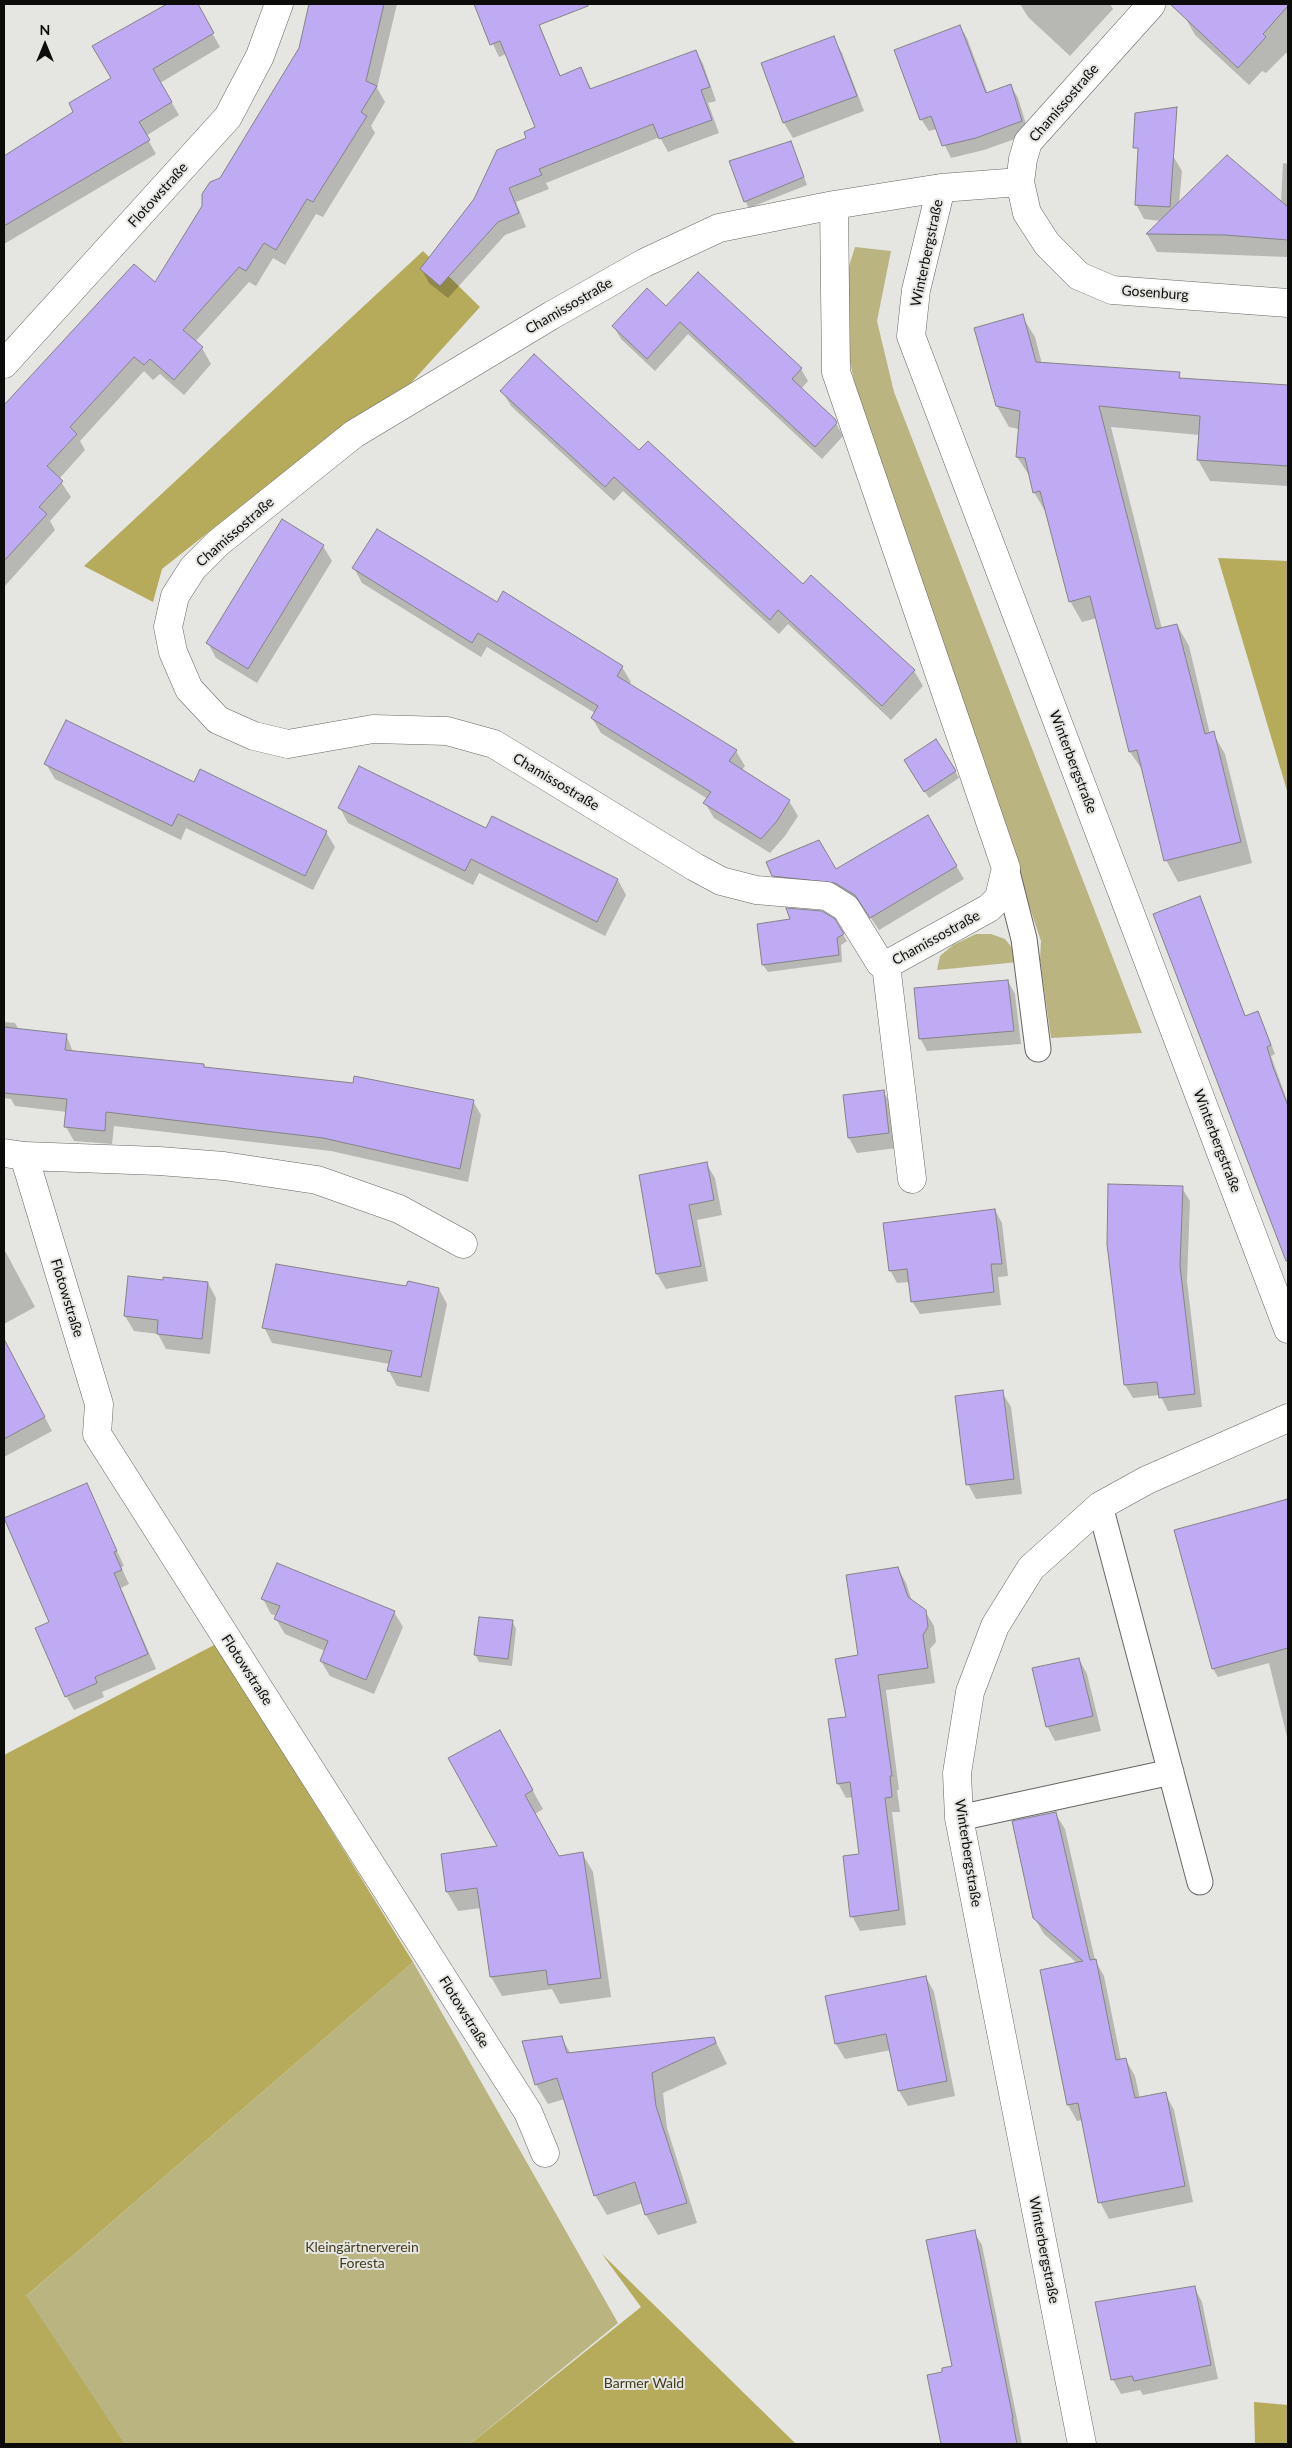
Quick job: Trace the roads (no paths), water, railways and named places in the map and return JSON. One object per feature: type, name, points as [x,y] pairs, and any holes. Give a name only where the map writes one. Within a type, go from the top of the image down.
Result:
[{"type":"street","name":"Flotowstraße","points":[[4,364],[228,117],[260,56],[278,4]]},
{"type":"street","name":"Chamissostraße","points":[[1006,868],[999,898],[988,908],[886,965],[880,963],[846,908],[827,896],[756,890],[722,881],[695,867],[494,744],[447,731],[373,729],[288,744],[254,736],[218,720],[189,689],[173,652],[168,628],[175,596],[193,568],[218,543],[354,434],[552,315],[652,259],[719,228],[834,205],[941,188],[1020,182],[1023,158],[1028,142],[1151,5]]},
{"type":"street","name":"Gosenburg","points":[[1020,182],[1027,212],[1047,244],[1079,276],[1112,290],[1288,303]]},
{"type":"street","name":"Winterbergstraße","points":[[941,188],[916,290],[911,336],[1288,1329]]},
{"type":"street","points":[[834,205],[836,372],[1006,868]]},
{"type":"street","points":[[886,965],[912,1179]]},
{"type":"street","name":"Flotowstraße","points":[[463,1244],[399,1209],[316,1180],[224,1166],[159,1161],[14,1155],[99,1404],[97,1434],[528,2112],[545,2153]]},
{"type":"street","name":"Winterbergstraße","points":[[1082,2444],[959,1818],[957,1773],[970,1692],[995,1626],[1031,1568],[1100,1506],[1147,1480],[1288,1418]]},
{"type":"lane","points":[[1006,868],[1024,939],[1038,1049]]},
{"type":"lane","points":[[1100,1506],[1200,1882]]},
{"type":"lane","points":[[959,1818],[1171,1772]]},
{"type":"park label","name":"Kleingärtnerverein Foresta","points":[[362,2256]]},
{"type":"park label","name":"Barmer Wald","points":[[644,2383]]}]
